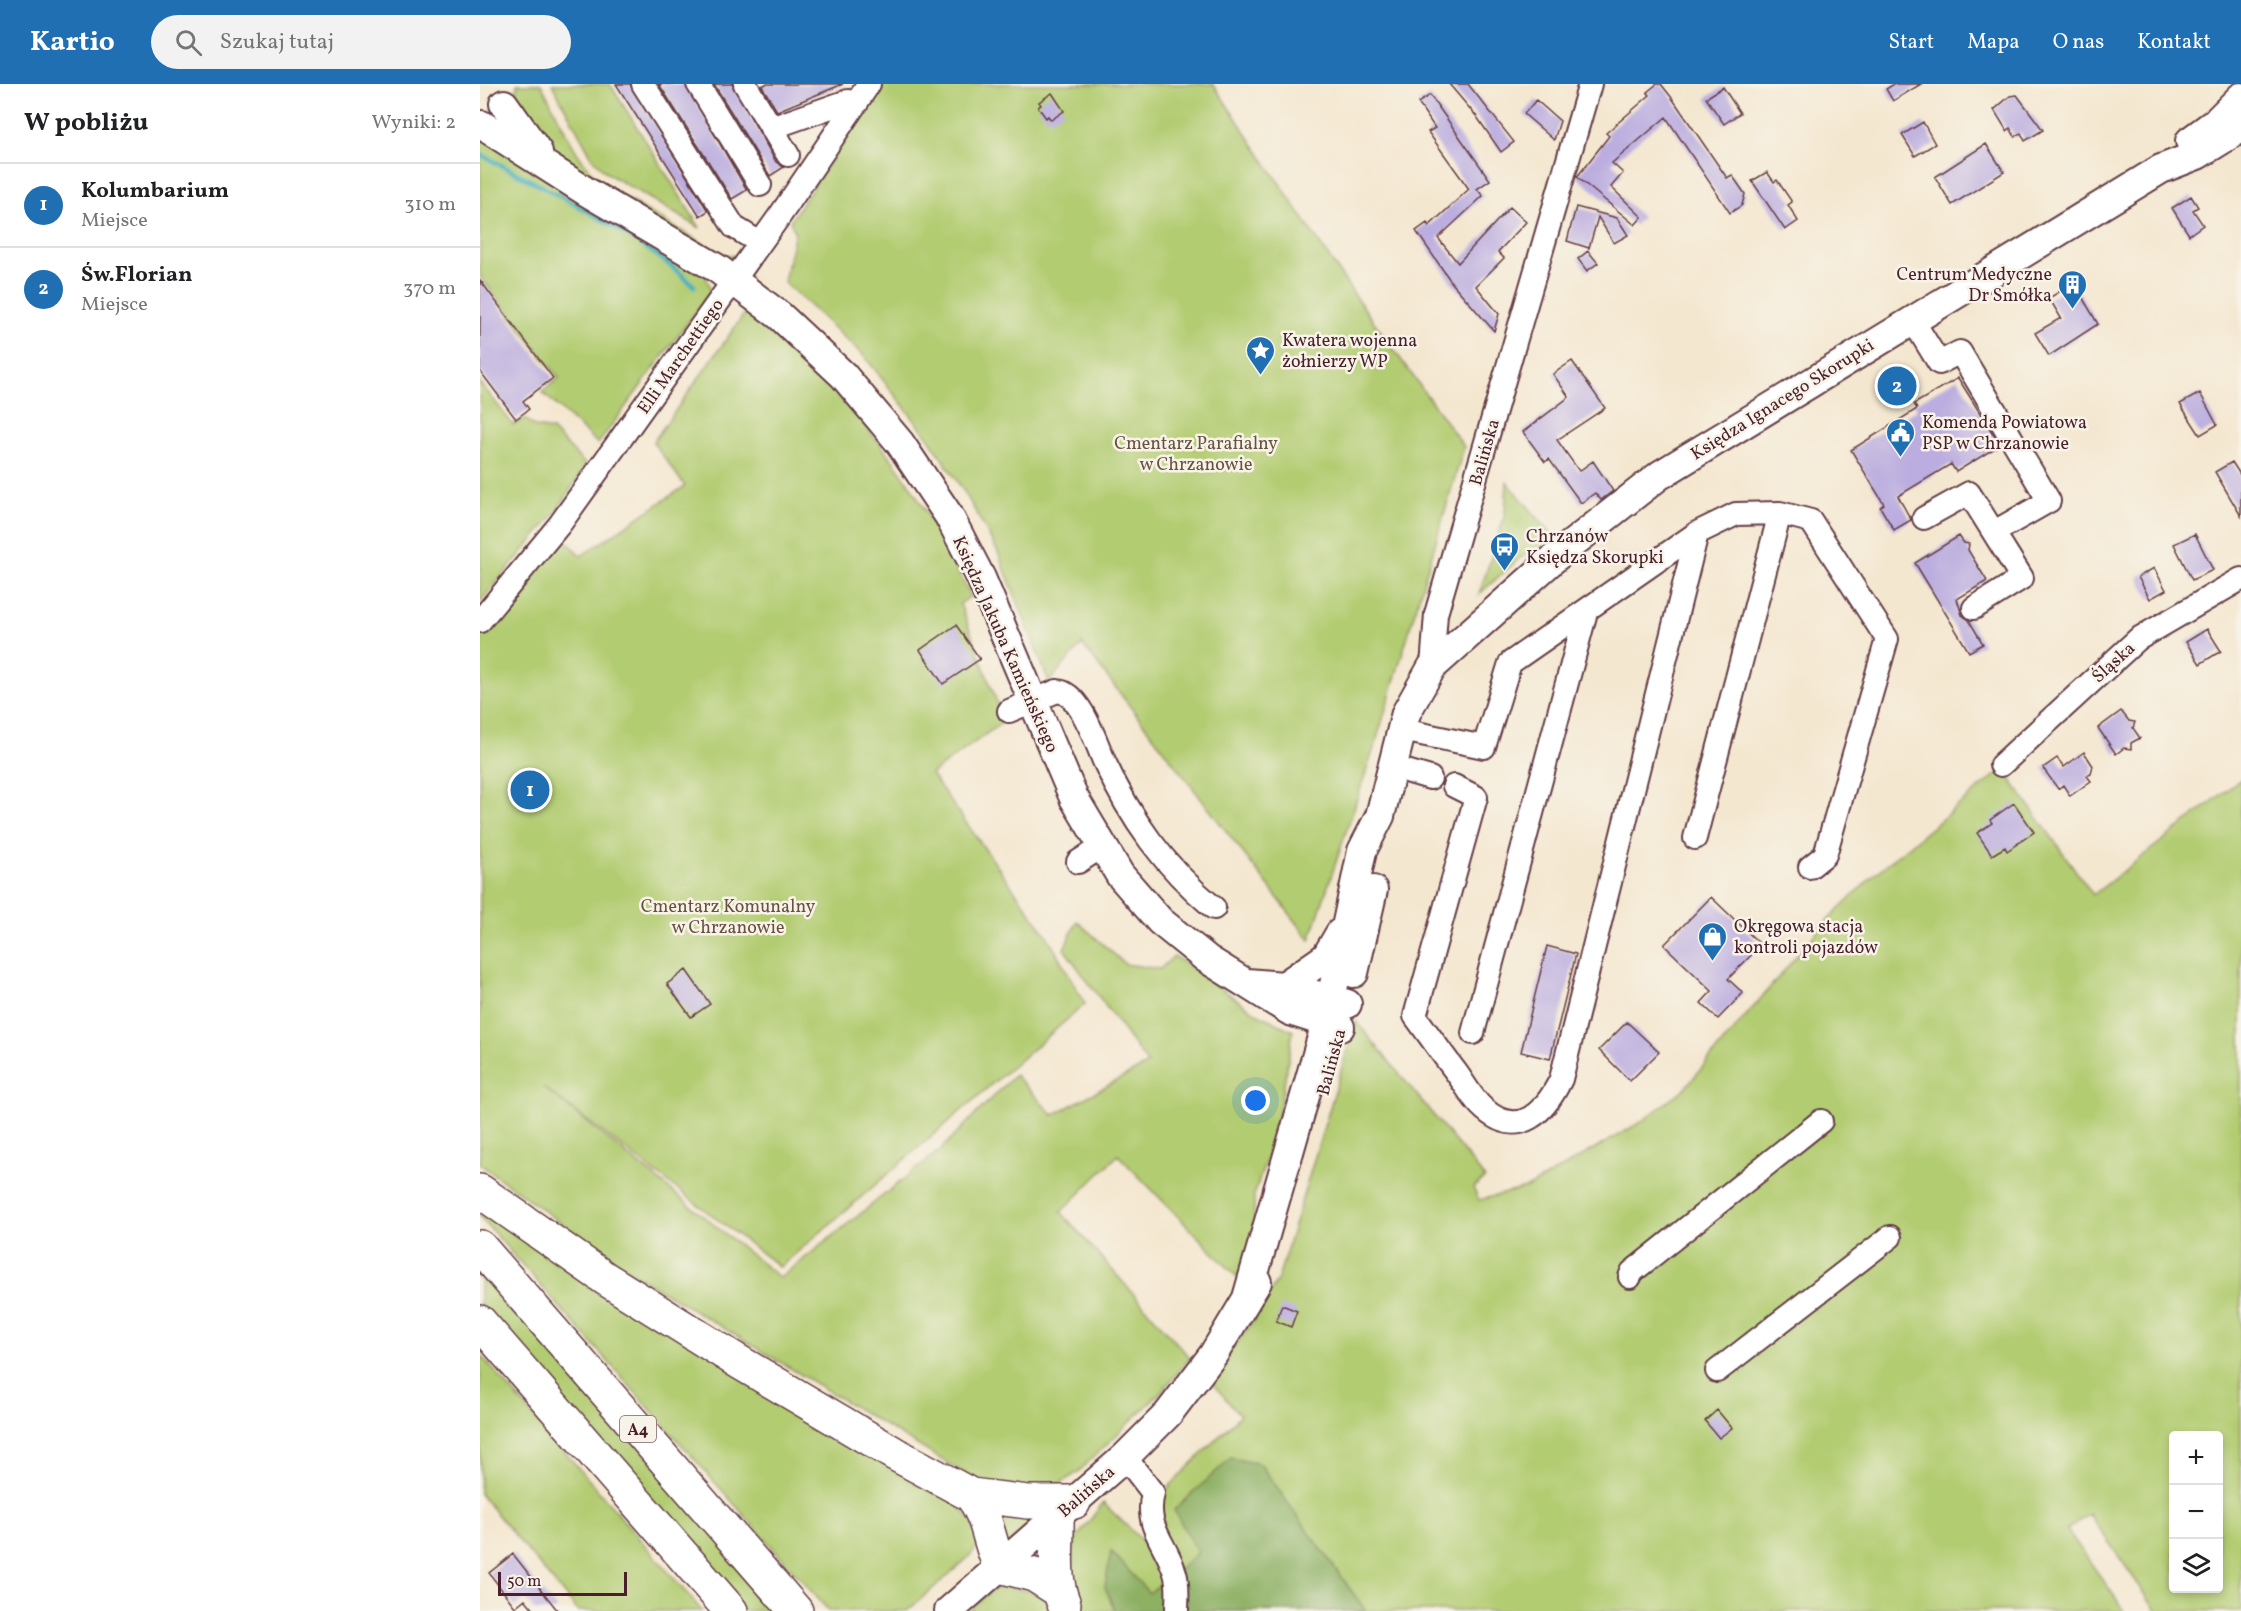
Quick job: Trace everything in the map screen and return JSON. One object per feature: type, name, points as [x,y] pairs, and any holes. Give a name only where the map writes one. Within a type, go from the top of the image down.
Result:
[{"type":"highway","points":[[480,1191],[606,1279],[739,1362],[896,1454],[971,1494],[1066,1510],[1055,1564],[1063,1600]]},
{"type":"highway","name":"A4","points":[[480,1247],[796,1611]]},
{"type":"highway","points":[[480,1322],[731,1611]]},
{"type":"highway","points":[[971,1494],[985,1516],[994,1554],[1000,1566],[1034,1575],[1063,1600]]},
{"type":"main road","points":[[481,125],[494,118],[506,94]]},
{"type":"main road","name":"Księdza Jakuba Kamieńskiego","points":[[506,94],[549,166]]},
{"type":"main road","name":"Księdza Ignacego Skorupki","points":[[2160,169],[2241,97]]},
{"type":"main road","name":"Księdza Jakuba Kamieńskiego","points":[[481,125],[733,280],[786,321],[843,375],[918,467],[975,564],[1021,706],[1074,798],[1090,854],[1120,875],[1167,927],[1207,958],[1290,1011],[1323,1005]]},
{"type":"main road","name":"Księdza Ignacego Skorupki","points":[[1432,667],[1559,554],[1660,475],[2160,169],[2197,154],[2241,128]]},
{"type":"main road","name":"Balińska","points":[[1323,1005],[1364,935],[1378,860],[1380,816],[1412,698],[1432,667]]},
{"type":"main road","name":"Balińska","points":[[949,1611],[1125,1457],[1168,1414],[1199,1375],[1247,1298],[1347,917],[1362,851],[1380,816]]},
{"type":"main road","points":[[1323,1005],[1326,957],[1347,917]]},
{"type":"main road","name":"Księdza Jakuba Kamieńskiego","points":[[1247,982],[1323,1005]]},
{"type":"street","points":[[643,84],[734,227],[760,243]]},
{"type":"street","points":[[698,84],[760,185]]},
{"type":"street","points":[[745,84],[788,155]]},
{"type":"street","name":"Balińska","points":[[1432,667],[1432,633],[1440,602],[1590,84]]},
{"type":"street","points":[[771,128],[848,101],[863,93]]},
{"type":"street","name":"Elli Marchettiego","points":[[480,621],[560,524],[760,243],[863,93]]},
{"type":"street","points":[[1912,319],[1939,363],[1960,352],[2049,501],[1994,532]]},
{"type":"street","points":[[1923,518],[1969,493],[2022,578],[1974,608]]},
{"type":"street","points":[[1695,838],[1780,513]]},
{"type":"street","points":[[1402,730],[1484,747],[1510,663],[1697,533],[1736,514],[1780,513],[1811,521],[1887,639],[1825,855],[1810,867]]},
{"type":"street","points":[[1454,786],[1476,797],[1415,1016],[1483,1108],[1510,1123],[1523,1121],[1539,1113],[1551,1101],[1561,1079],[1697,533]]},
{"type":"street","name":"Śląska","points":[[2001,765],[2139,639],[2241,579]]},
{"type":"street","points":[[1440,602],[1453,626],[1467,629],[1476,626]]},
{"type":"street","points":[[1473,1033],[1586,612]]},
{"type":"street","points":[[1021,706],[1057,691],[1072,697],[1090,729],[1121,797],[1161,857],[1214,908]]},
{"type":"street","points":[[1393,767],[1430,778]]},
{"type":"street","points":[[1630,1277],[1632,1272],[1821,1121]]},
{"type":"street","points":[[1717,1371],[1890,1237]]},
{"type":"street","points":[[1125,1457],[1153,1492],[1149,1511],[1156,1535],[1175,1573],[1177,1611]]},
{"type":"green space","points":[[517,84],[541,84],[577,153],[595,177],[606,187],[721,254],[738,257],[725,260],[718,257],[611,197],[559,160],[537,140],[521,119],[517,111]]},
{"type":"green space","points":[[552,84],[610,84],[700,228],[608,174],[593,159]]},
{"type":"green space","name":"Cmentarz Parafialny w Chrzanowie","points":[[883,84],[1213,84],[1353,293],[1464,447],[1376,742],[1310,940],[1082,644],[1049,682],[998,552],[965,493],[928,437],[865,357],[784,282],[795,232],[790,221]]},
{"type":"green space","points":[[480,136],[704,271],[711,291],[598,444],[542,392],[559,378],[480,276]]},
{"type":"green space","name":"Cmentarz Komunalny w Chrzanowie","points":[[745,313],[758,318],[770,327],[878,441],[921,503],[971,596],[960,604],[1004,721],[931,774],[1046,934],[1085,1004],[780,1267],[543,1087],[780,1278],[940,1150],[1015,1075],[1053,1115],[1148,1064],[1064,949],[1077,921],[1125,964],[1160,969],[1174,956],[1258,1014],[1293,1031],[1275,1135],[1254,1195],[1254,1227],[1240,1280],[1118,1155],[1061,1212],[1190,1358],[1160,1393],[1077,1473],[1054,1487],[991,1486],[957,1469],[616,1263],[480,1164],[480,631],[562,536],[581,556],[685,486],[653,442]]},
{"type":"green space","points":[[480,382],[513,425],[525,419],[535,427],[552,430],[586,465],[556,512],[480,602]]},
{"type":"green space","points":[[1507,482],[1554,537],[1520,558],[1479,594],[1505,515]]},
{"type":"green space","points":[[2003,769],[2093,895],[2241,779],[2241,1611],[2157,1611],[2089,1514],[2067,1530],[2125,1611],[1078,1611],[1068,1589],[1075,1540],[1103,1503],[1153,1551],[1161,1495],[1240,1415],[1212,1383],[1212,1375],[1255,1319],[1278,1279],[1356,1021],[1485,1178],[1473,1188],[1479,1200],[1527,1188],[1641,1122],[1684,1089],[1822,926],[1876,873]]},
{"type":"green space","points":[[480,1205],[944,1491],[970,1518],[980,1543],[970,1556],[907,1611],[829,1611],[480,1217]]},
{"type":"green space","points":[[480,1264],[783,1611],[744,1611],[480,1310]]},
{"type":"green space","points":[[480,1354],[702,1611],[578,1611],[480,1494]]},
{"type":"green space","points":[[1231,1458],[1260,1464],[1366,1611],[1115,1611],[1105,1587],[1111,1551],[1149,1593],[1198,1553],[1174,1510]]},
{"type":"green space","points":[[990,1508],[1044,1511],[1000,1551]]},
{"type":"green space","points":[[1003,1586],[1037,1592],[1057,1611],[968,1611],[992,1590]]},
{"type":"building","points":[[616,84],[630,84],[708,211],[700,216]]},
{"type":"building","points":[[659,84],[685,84],[747,190],[732,199]]},
{"type":"building","points":[[714,84],[732,84],[776,162],[784,167],[770,176]]},
{"type":"building","points":[[766,84],[843,84],[777,111],[762,86]]},
{"type":"building","points":[[1449,84],[1468,84],[1514,142],[1501,152],[1477,117]]},
{"type":"building","points":[[1657,84],[1661,84],[1672,98],[1727,178],[1732,175],[1745,194],[1742,205],[1730,213],[1666,117],[1612,163],[1623,173],[1611,187],[1642,217],[1635,225],[1577,177],[1609,136],[1606,133],[1650,95],[1647,92]]},
{"type":"building","points":[[1894,84],[1921,84],[1893,101],[1886,89]]},
{"type":"building","points":[[1723,87],[1740,113],[1724,124],[1706,98]]},
{"type":"building","points":[[1052,93],[1064,111],[1051,120],[1048,116],[1046,118],[1038,107],[1041,105],[1039,102]]},
{"type":"building","points":[[1430,95],[1490,180],[1477,189],[1483,196],[1438,238],[1458,263],[1510,207],[1526,222],[1498,252],[1504,258],[1476,286],[1499,314],[1494,331],[1452,283],[1416,231],[1427,223],[1429,226],[1469,189],[1428,132],[1435,128],[1418,103]]},
{"type":"building","points":[[2017,95],[2043,130],[2025,141],[2021,133],[2015,137],[2010,128],[2007,131],[1994,110],[2010,96]]},
{"type":"building","points":[[1536,100],[1560,121],[1554,140],[1524,114]]},
{"type":"building","points":[[1923,122],[1935,144],[1915,156],[1902,135]]},
{"type":"building","points":[[1986,144],[2004,172],[1952,205],[1935,177]]},
{"type":"building","points":[[1767,172],[1774,182],[1777,180],[1792,202],[1788,205],[1798,221],[1785,230],[1752,181]]},
{"type":"building","points":[[2191,196],[2198,207],[2193,210],[2203,225],[2189,235],[2172,208]]},
{"type":"building","points":[[1576,207],[1617,218],[1628,235],[1614,243],[1598,217],[1589,248],[1567,241]]},
{"type":"building","points":[[1588,251],[1598,263],[1587,271],[1578,259]]},
{"type":"building","points":[[480,280],[553,378],[523,401],[529,409],[516,419],[480,371]]},
{"type":"building","name":"Centrum Medyczne Dr Smółka","points":[[2074,283],[2098,324],[2049,356],[2035,333],[2061,318],[2049,298]]},
{"type":"building","points":[[1572,361],[1605,408],[1557,440],[1579,471],[1593,461],[1613,491],[1601,500],[1595,493],[1581,503],[1549,459],[1545,462],[1523,432],[1569,397],[1553,374]]},
{"type":"building","points":[[1958,378],[2000,445],[1956,472],[1951,464],[1898,496],[1911,520],[1894,530],[1880,507],[1884,504],[1851,450],[1917,409],[1914,404]]},
{"type":"building","points":[[2200,393],[2217,425],[2200,435],[2180,404]]},
{"type":"building","points":[[2232,462],[2241,476],[2241,516],[2215,472]]},
{"type":"building","points":[[2195,534],[2213,570],[2192,580],[2174,544]]},
{"type":"building","points":[[1959,536],[1964,543],[1969,544],[1968,550],[1987,581],[1957,599],[1962,615],[1969,620],[1983,644],[1969,652],[1915,563]]},
{"type":"building","points":[[2154,568],[2166,590],[2150,599],[2138,577]]},
{"type":"building","points":[[956,625],[980,659],[943,684],[920,650]]},
{"type":"building","points":[[2207,629],[2221,651],[2200,664],[2186,642]]},
{"type":"building","points":[[2121,711],[2129,721],[2135,722],[2133,728],[2140,738],[2131,743],[2131,749],[2124,748],[2116,754],[2098,728]]},
{"type":"building","points":[[2084,752],[2093,766],[2091,774],[2087,776],[2091,781],[2070,796],[2063,785],[2058,789],[2043,768],[2057,758],[2064,767]]},
{"type":"building","points":[[2014,803],[2034,832],[2007,851],[2005,847],[1992,855],[1977,833],[1992,823],[1990,820]]},
{"type":"building","name":"Okręgowa stacja kontroli pojazdów","points":[[1711,897],[1761,945],[1728,979],[1743,993],[1718,1019],[1701,1003],[1712,991],[1664,945]]},
{"type":"building","points":[[1547,946],[1576,954],[1550,1059],[1521,1052]]},
{"type":"building","points":[[686,970],[710,1004],[691,1017],[667,984]]},
{"type":"building","points":[[1627,1022],[1659,1052],[1630,1081],[1599,1050]]},
{"type":"building","points":[[1282,1305],[1297,1311],[1291,1327],[1276,1321]]},
{"type":"building","points":[[1717,1410],[1732,1428],[1719,1438],[1705,1421]]},
{"type":"building","points":[[513,1554],[558,1611],[535,1611],[525,1599],[515,1607],[489,1573]]},
{"type":"waterway","points":[[480,154],[620,230],[672,266],[694,286]]},
{"type":"place","name":"Centrum Medyczne Dr Smółka","points":[[2073,310]]},
{"type":"place","name":"Kwatera wojenna żołnierzy WP","points":[[1261,376]]},
{"type":"place","name":"Św.Florian","points":[[1897,386]]},
{"type":"place","name":"Komenda Powiatowa PSP w Chrzanowie","points":[[1901,458]]},
{"type":"place","name":"Chrzanów Księdza Skorupki","points":[[1505,572]]},
{"type":"place","name":"Kolumbarium","points":[[530,790]]},
{"type":"place","name":"Okręgowa stacja kontroli pojazdów","points":[[1713,962]]}]
